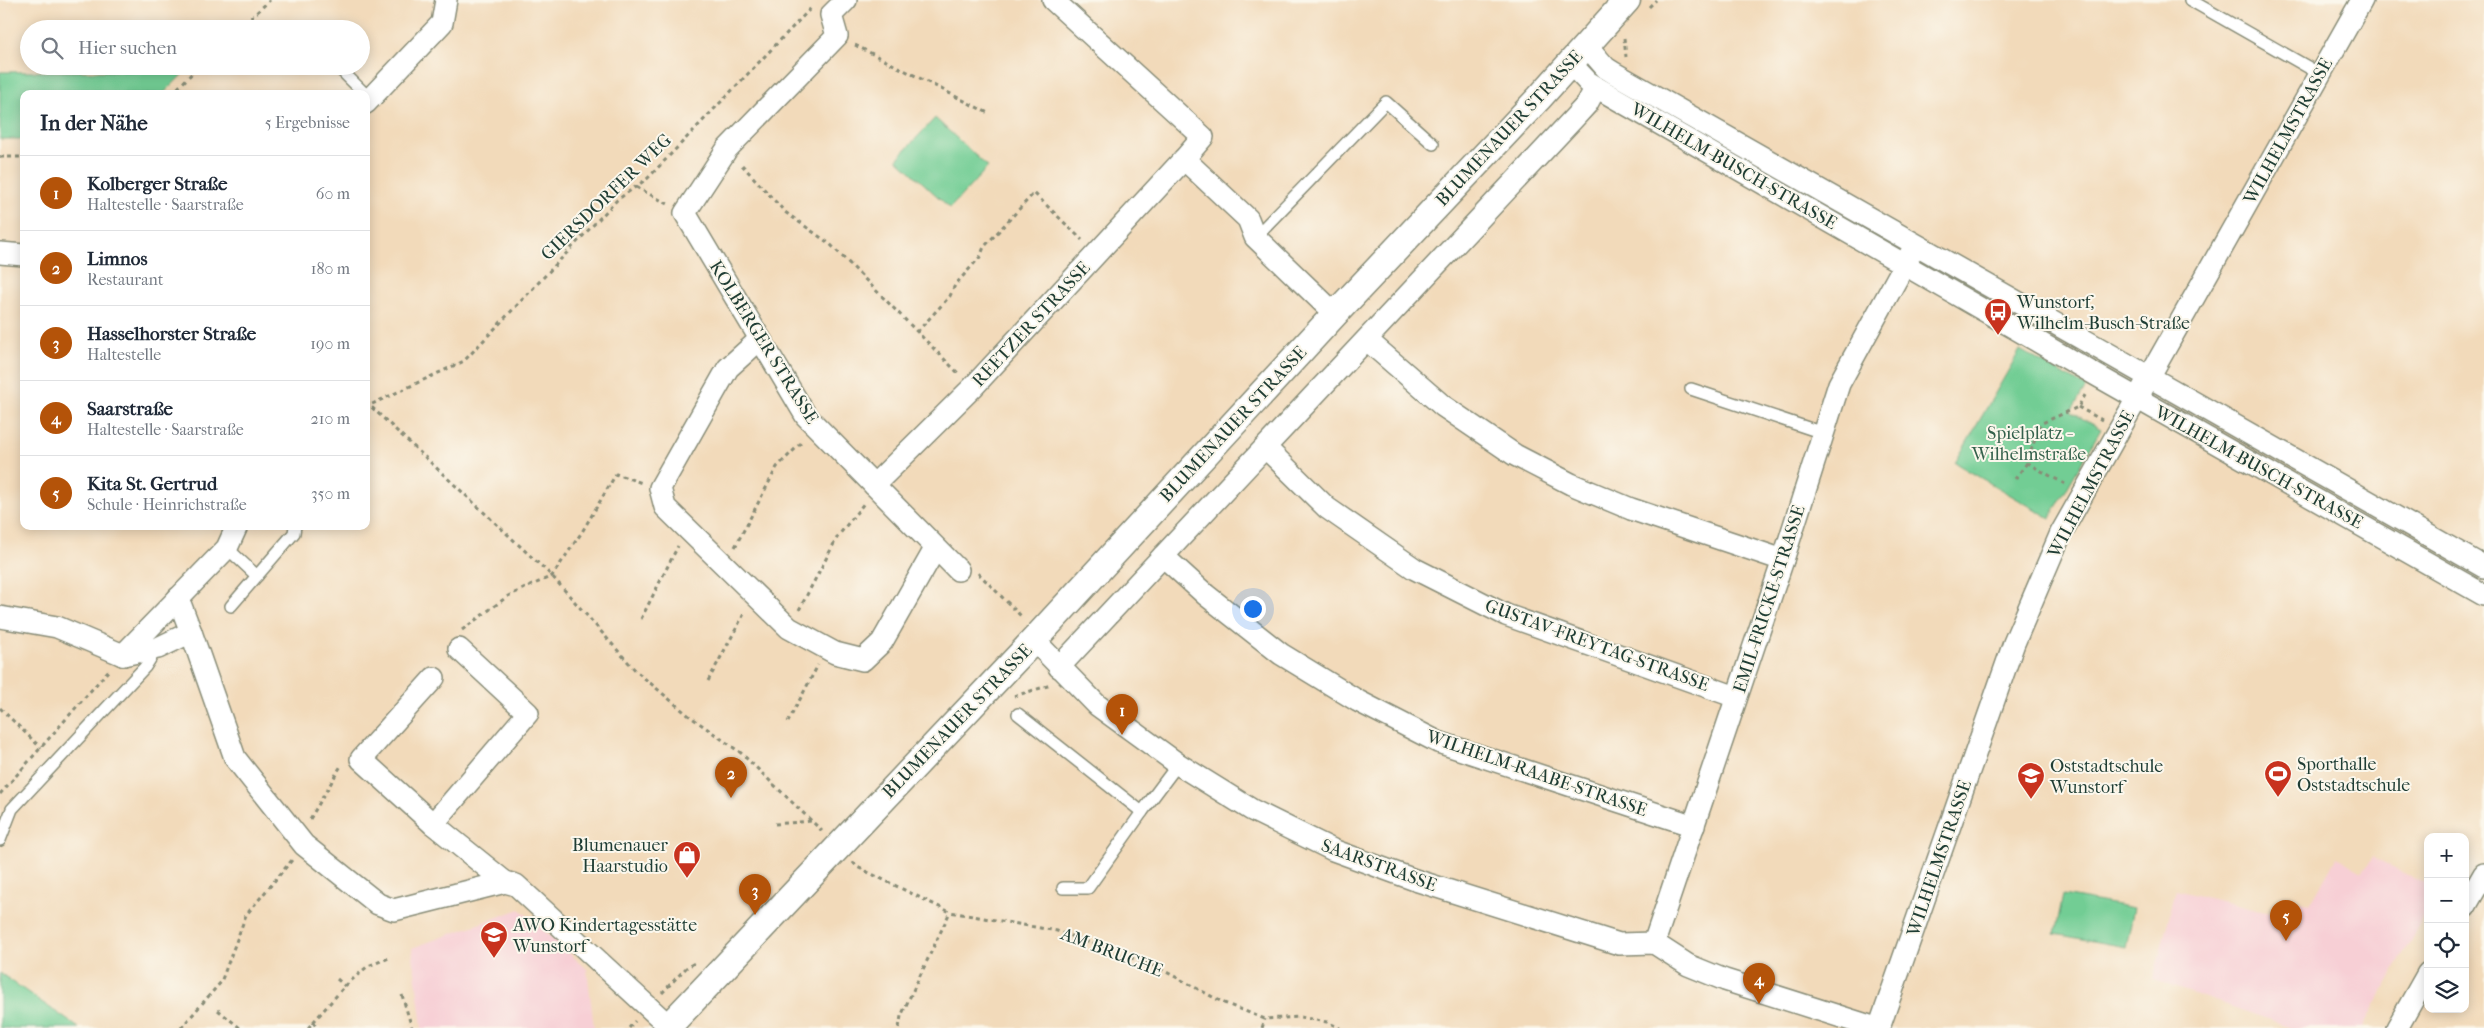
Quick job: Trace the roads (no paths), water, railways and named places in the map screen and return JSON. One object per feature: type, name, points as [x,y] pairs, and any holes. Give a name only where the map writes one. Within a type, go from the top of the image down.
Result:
[{"type":"street","points":[[370,95],[442,23],[446,0]]},
{"type":"street","name":"KOLBERGER STRASSE","points":[[846,0],[832,15],[837,36],[727,149],[685,213],[806,416],[958,570]]},
{"type":"street","name":"REETZER STRASSE","points":[[875,486],[973,388],[1203,137],[1053,0]]},
{"type":"street","name":"BLUMENAUER STRASSE","points":[[675,1025],[837,847],[1034,640],[1334,314],[1627,0]]},
{"type":"street","name":"WILHELMSTRASSE","points":[[1878,1028],[2014,643],[2061,533],[2362,0]]},
{"type":"street","name":"WILHELM-BUSCH-STRASSE","points":[[1578,54],[1588,82],[1596,87],[2137,399],[2484,595]]},
{"type":"street","name":"WILHELM-BUSCH-STRASSE","points":[[1578,54],[1606,68],[2484,567]]},
{"type":"street","name":"BLUMENAUER STRASSE","points":[[1059,667],[1266,449],[1587,104],[1596,87]]},
{"type":"street","points":[[1184,159],[1248,219],[1255,237],[1334,314]]},
{"type":"street","points":[[1904,264],[1916,245]]},
{"type":"street","points":[[0,253],[20,255]]},
{"type":"street","name":"EMIL-FRICKE-STRASSE","points":[[1654,943],[1783,560],[1839,384],[1904,264]]},
{"type":"street","points":[[759,340],[728,368],[660,488],[665,507],[789,628],[835,653],[863,660],[882,642],[935,548]]},
{"type":"street","points":[[1367,340],[1443,406],[1515,455],[1571,484],[1631,509],[1783,560]]},
{"type":"street","name":"GUSTAV-FREYTAG-STRASSE","points":[[1266,449],[1327,508],[1415,569],[1506,616],[1736,697]]},
{"type":"street","points":[[123,655],[227,548],[235,530]]},
{"type":"street","name":"WILHELM-RAABE-STRASSE","points":[[1163,556],[1206,595],[1281,654],[1358,700],[1429,737],[1694,826]]},
{"type":"street","points":[[178,598],[235,758],[304,845],[378,904],[394,910],[505,882]]},
{"type":"street","points":[[0,617],[57,627],[123,655],[158,648],[191,632]]},
{"type":"street","name":"SAARSTRASSE","points":[[1034,640],[1097,705],[1178,764],[1252,810],[1333,850],[1415,880],[1619,944],[1654,943]]},
{"type":"street","points":[[433,824],[528,713],[457,642]]},
{"type":"street","points":[[434,678],[361,759],[433,824],[505,882],[516,885],[675,1025]]},
{"type":"street","points":[[2469,900],[2484,874]]},
{"type":"street","points":[[1654,943],[1688,965],[1725,980],[1878,1028]]},
{"type":"street","points":[[2397,1028],[2424,980]]},
{"type":"lane","points":[[2190,0],[2320,74]]},
{"type":"lane","points":[[345,75],[360,90]]},
{"type":"lane","points":[[1255,237],[1386,102],[1433,144]]},
{"type":"lane","points":[[1691,389],[1823,433]]},
{"type":"lane","points":[[230,606],[294,533],[294,530]]},
{"type":"lane","points":[[227,548],[257,576]]},
{"type":"lane","points":[[0,840],[12,809],[145,668],[158,648]]},
{"type":"lane","points":[[1018,714],[1142,812]]},
{"type":"lane","points":[[1063,888],[1088,888],[1178,764]]},
{"type":"place","name":"Wunstorf, Wilhelm-Busch-Straße","points":[[1998,336]]},
{"type":"place","name":"Kolberger Straße","points":[[1122,735]]},
{"type":"place","name":"Limnos","points":[[731,798]]},
{"type":"place","name":"Sporthalle Oststadtschule","points":[[2278,798]]},
{"type":"place","name":"Oststadtschule Wunstorf","points":[[2031,800]]},
{"type":"place","name":"Blumenauer Haarstudio","points":[[687,879]]},
{"type":"place","name":"Hasselhorster Straße","points":[[755,915]]},
{"type":"place","name":"Kita St. Gertrud","points":[[2286,941]]},
{"type":"place","name":"AWO Kindertagesstätte Wunstorf","points":[[494,959]]},
{"type":"place","name":"Saarstraße","points":[[1759,1004]]},
{"type":"park label","name":"Spielplatz - Wilhelmstraße","points":[[2029,443]]}]
